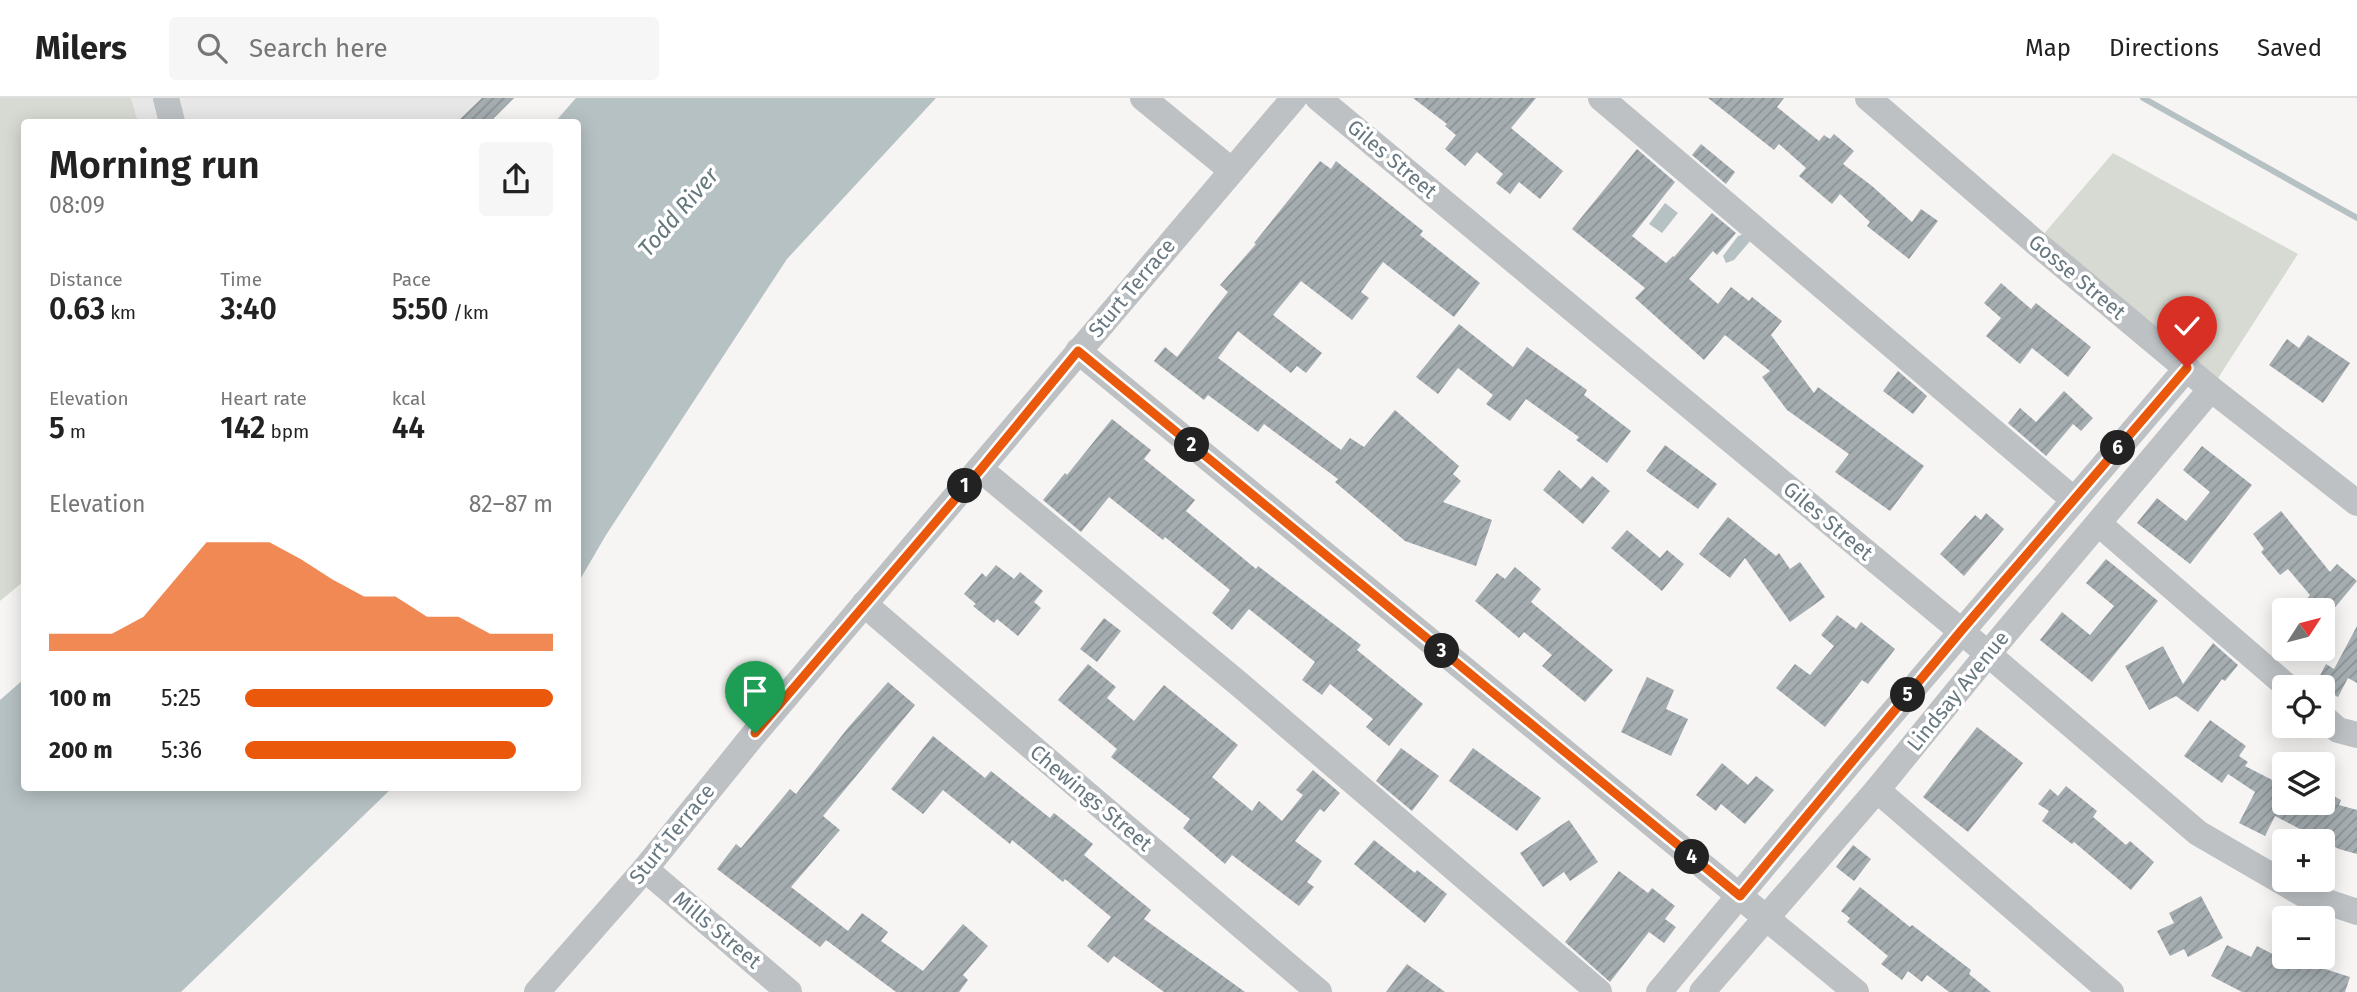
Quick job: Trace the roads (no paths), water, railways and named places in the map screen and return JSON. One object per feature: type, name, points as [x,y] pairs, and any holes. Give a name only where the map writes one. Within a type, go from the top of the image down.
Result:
[{"type":"street","points":[[166,98],[171,119]]},
{"type":"street","points":[[1143,98],[1231,170]]},
{"type":"street","name":"Sturt Terrace","points":[[537,992],[645,869],[755,733],[1294,98]]},
{"type":"street","name":"Giles Street","points":[[1318,98],[1961,631],[2198,833],[2303,894],[2357,912]]},
{"type":"street","points":[[1601,98],[2074,500]]},
{"type":"street","name":"Gosse Street","points":[[1868,98],[2211,389],[2357,503]]},
{"type":"street","points":[[1078,351],[1856,992]]},
{"type":"street","name":"Lindsay Avenue","points":[[1659,992],[1961,631],[2187,368]]},
{"type":"street","name":"Lindsay Avenue","points":[[1702,992],[1877,790],[1987,654],[2211,389]]},
{"type":"street","points":[[981,469],[1239,684],[1599,992]]},
{"type":"street","points":[[2099,524],[2274,675]]},
{"type":"street","name":"Chewings Street","points":[[864,604],[1319,992]]},
{"type":"street","points":[[2335,727],[2357,735]]},
{"type":"street","points":[[1877,790],[2111,992]]},
{"type":"street","name":"Mills Street","points":[[645,869],[789,992]]},
{"type":"water","name":"Todd River","points":[[576,98],[936,98],[787,259],[606,535],[581,578],[581,119],[558,119]]},
{"type":"water","points":[[1665,203],[1678,213],[1662,233],[1649,224]]},
{"type":"water","points":[[1744,234],[1751,240],[1734,260],[1726,263],[1723,256],[1738,236]]},
{"type":"water","points":[[21,682],[21,791],[389,791],[181,992],[0,992],[0,700]]},
{"type":"waterway","points":[[2143,98],[2357,218]]}]
